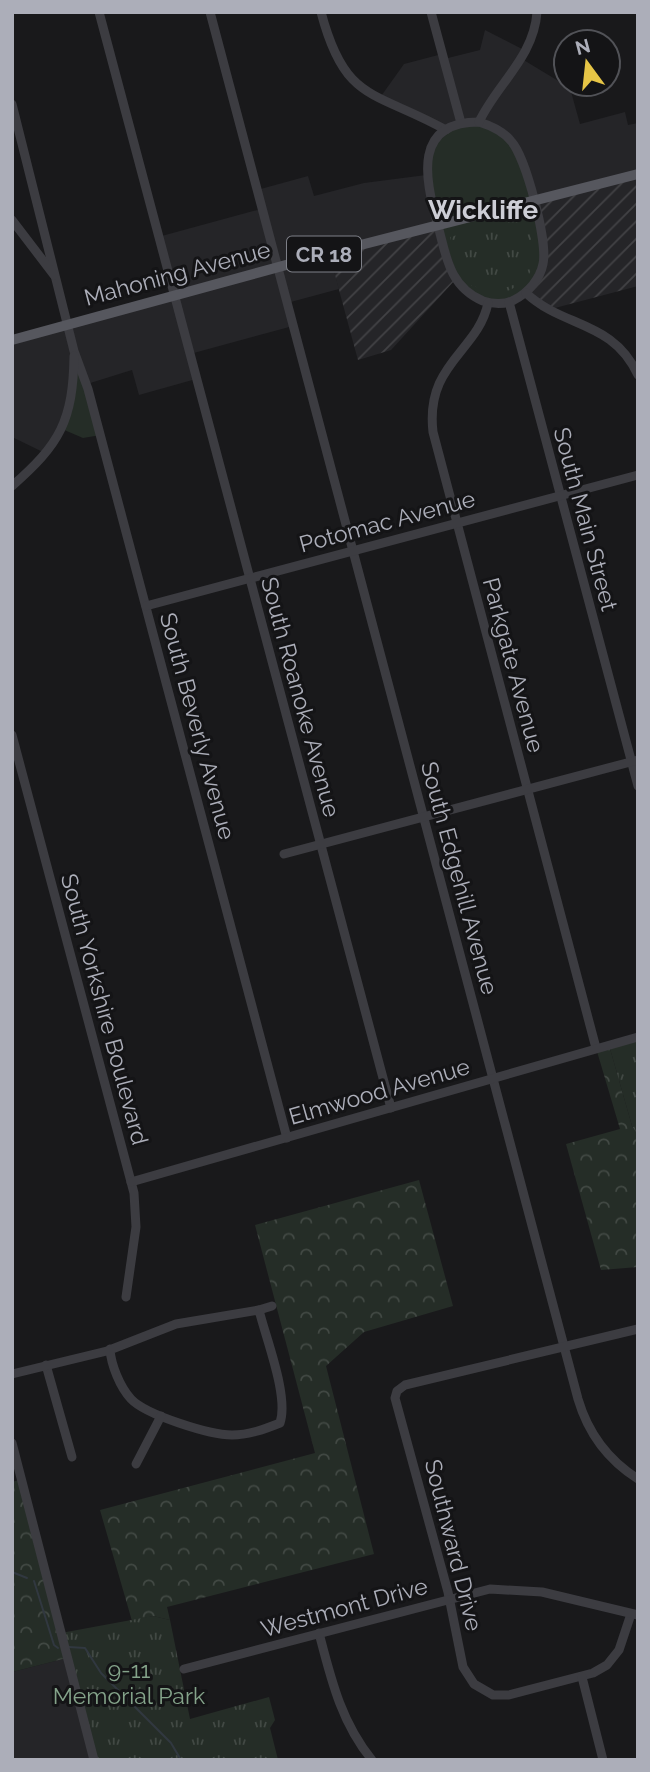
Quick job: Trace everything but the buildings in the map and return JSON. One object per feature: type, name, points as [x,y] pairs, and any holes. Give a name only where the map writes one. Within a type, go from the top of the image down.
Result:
[{"type":"main road","name":"Mahoning Avenue","points":[[12,340],[277,267],[638,174]]},
{"type":"street","name":"South Roanoke Avenue","points":[[99,12],[391,1108]]},
{"type":"street","name":"South Edgehill Avenue","points":[[209,12],[580,1409],[592,1434],[605,1451],[638,1479]]},
{"type":"street","points":[[321,12],[333,54],[352,80],[374,97],[446,130]]},
{"type":"street","points":[[431,12],[461,123]]},
{"type":"street","points":[[479,122],[486,108],[524,56],[534,31],[537,12]]},
{"type":"street","name":"South Beverly Avenue","points":[[12,104],[50,245],[74,351],[88,389],[288,1138]]},
{"type":"street","points":[[479,122],[500,131],[517,148],[532,201],[544,257],[540,273],[526,293],[509,302],[488,303],[471,295],[455,280],[438,225],[425,167],[431,149],[446,130],[461,123],[479,122]]},
{"type":"street","points":[[12,220],[55,276]]},
{"type":"street","points":[[526,293],[537,303],[607,336],[627,356],[638,375]]},
{"type":"street","name":"South Main Street","points":[[509,302],[634,761],[638,786]]},
{"type":"street","name":"Parkgate Avenue","points":[[488,303],[484,318],[441,378],[433,405],[433,432],[596,1048]]},
{"type":"street","points":[[12,486],[43,459],[59,435],[71,400],[74,351]]},
{"type":"street","name":"Potomac Avenue","points":[[146,606],[638,475]]},
{"type":"street","name":"South Yorkshire Boulevard","points":[[12,735],[131,1182],[136,1227],[127,1297]]},
{"type":"street","points":[[284,854],[634,761]]},
{"type":"street","name":"Elmwood Avenue","points":[[131,1182],[638,1037]]},
{"type":"street","points":[[12,1374],[110,1349],[176,1324],[272,1306]]},
{"type":"street","points":[[110,1349],[117,1376],[131,1400],[161,1416],[223,1435],[260,1431],[280,1423],[284,1412],[259,1310]]},
{"type":"street","points":[[565,1346],[638,1329]]},
{"type":"street","name":"Southward Drive","points":[[565,1346],[405,1385],[397,1391],[396,1404],[449,1599],[463,1667],[481,1690],[493,1695],[509,1695],[582,1677],[612,1661],[626,1637],[634,1614]]},
{"type":"street","points":[[47,1365],[72,1457]]},
{"type":"street","points":[[136,1464],[161,1416]]},
{"type":"street","points":[[12,1443],[94,1760]]},
{"type":"street","name":"Westmont Drive","points":[[184,1669],[489,1589],[519,1588],[634,1614]]},
{"type":"street","points":[[318,1633],[345,1720],[372,1760]]},
{"type":"street","points":[[582,1677],[603,1760]]},
{"type":"shaded area","points":[[485,30],[526,51],[522,59],[552,77],[552,98],[573,98],[580,124],[625,112],[628,125],[638,123],[638,174],[532,201],[446,130],[379,99],[404,64],[442,54],[444,59],[480,50]]},
{"type":"shaded area","points":[[638,174],[638,286],[551,309],[526,293],[532,201]]},
{"type":"shaded area","points":[[426,175],[438,225],[329,253],[339,289],[287,303],[293,326],[190,354],[196,379],[139,395],[132,370],[87,384],[71,400],[47,454],[12,437],[12,340],[174,295],[158,237],[261,209],[257,190],[308,176],[314,196],[364,183]]},
{"type":"shaded area","points":[[438,225],[455,280],[391,350],[358,360],[329,253]]},
{"type":"shaded area","points":[[67,1658],[94,1760],[12,1760],[12,1672]]},
{"type":"green space","points":[[456,125],[490,126],[517,148],[544,257],[526,293],[497,304],[461,287],[429,192],[431,149]]},
{"type":"green space","points":[[527,217],[534,252],[531,271],[525,279],[503,293],[472,286],[457,267],[450,237]]},
{"type":"green space","points":[[74,351],[101,435],[83,438],[62,429]]},
{"type":"green space","points":[[638,1037],[638,1135],[632,1126],[609,1045]]},
{"type":"green space","points":[[609,1045],[632,1126],[638,1135],[638,1267],[601,1270],[566,1144],[620,1129],[596,1048]]},
{"type":"green space","points":[[419,1180],[453,1306],[364,1332],[326,1366],[374,1554],[167,1607],[170,1620],[153,1616],[132,1621],[100,1510],[315,1453],[255,1225]]},
{"type":"green space","points":[[22,1479],[67,1658],[12,1672],[12,1482]]},
{"type":"green space","name":"9-11 Memorial Park","points":[[153,1616],[170,1620],[190,1719],[269,1697],[275,1720],[270,1728],[278,1760],[94,1760],[61,1633]]},
{"type":"waterway","points":[[12,1572],[27,1578]]},
{"type":"waterway","points":[[34,1581],[54,1645],[58,1648]]},
{"type":"waterway","points":[[69,1647],[85,1648],[101,1673],[171,1743],[181,1760]]},
{"type":"district","name":"Wickliffe","points":[[483,210]]}]
